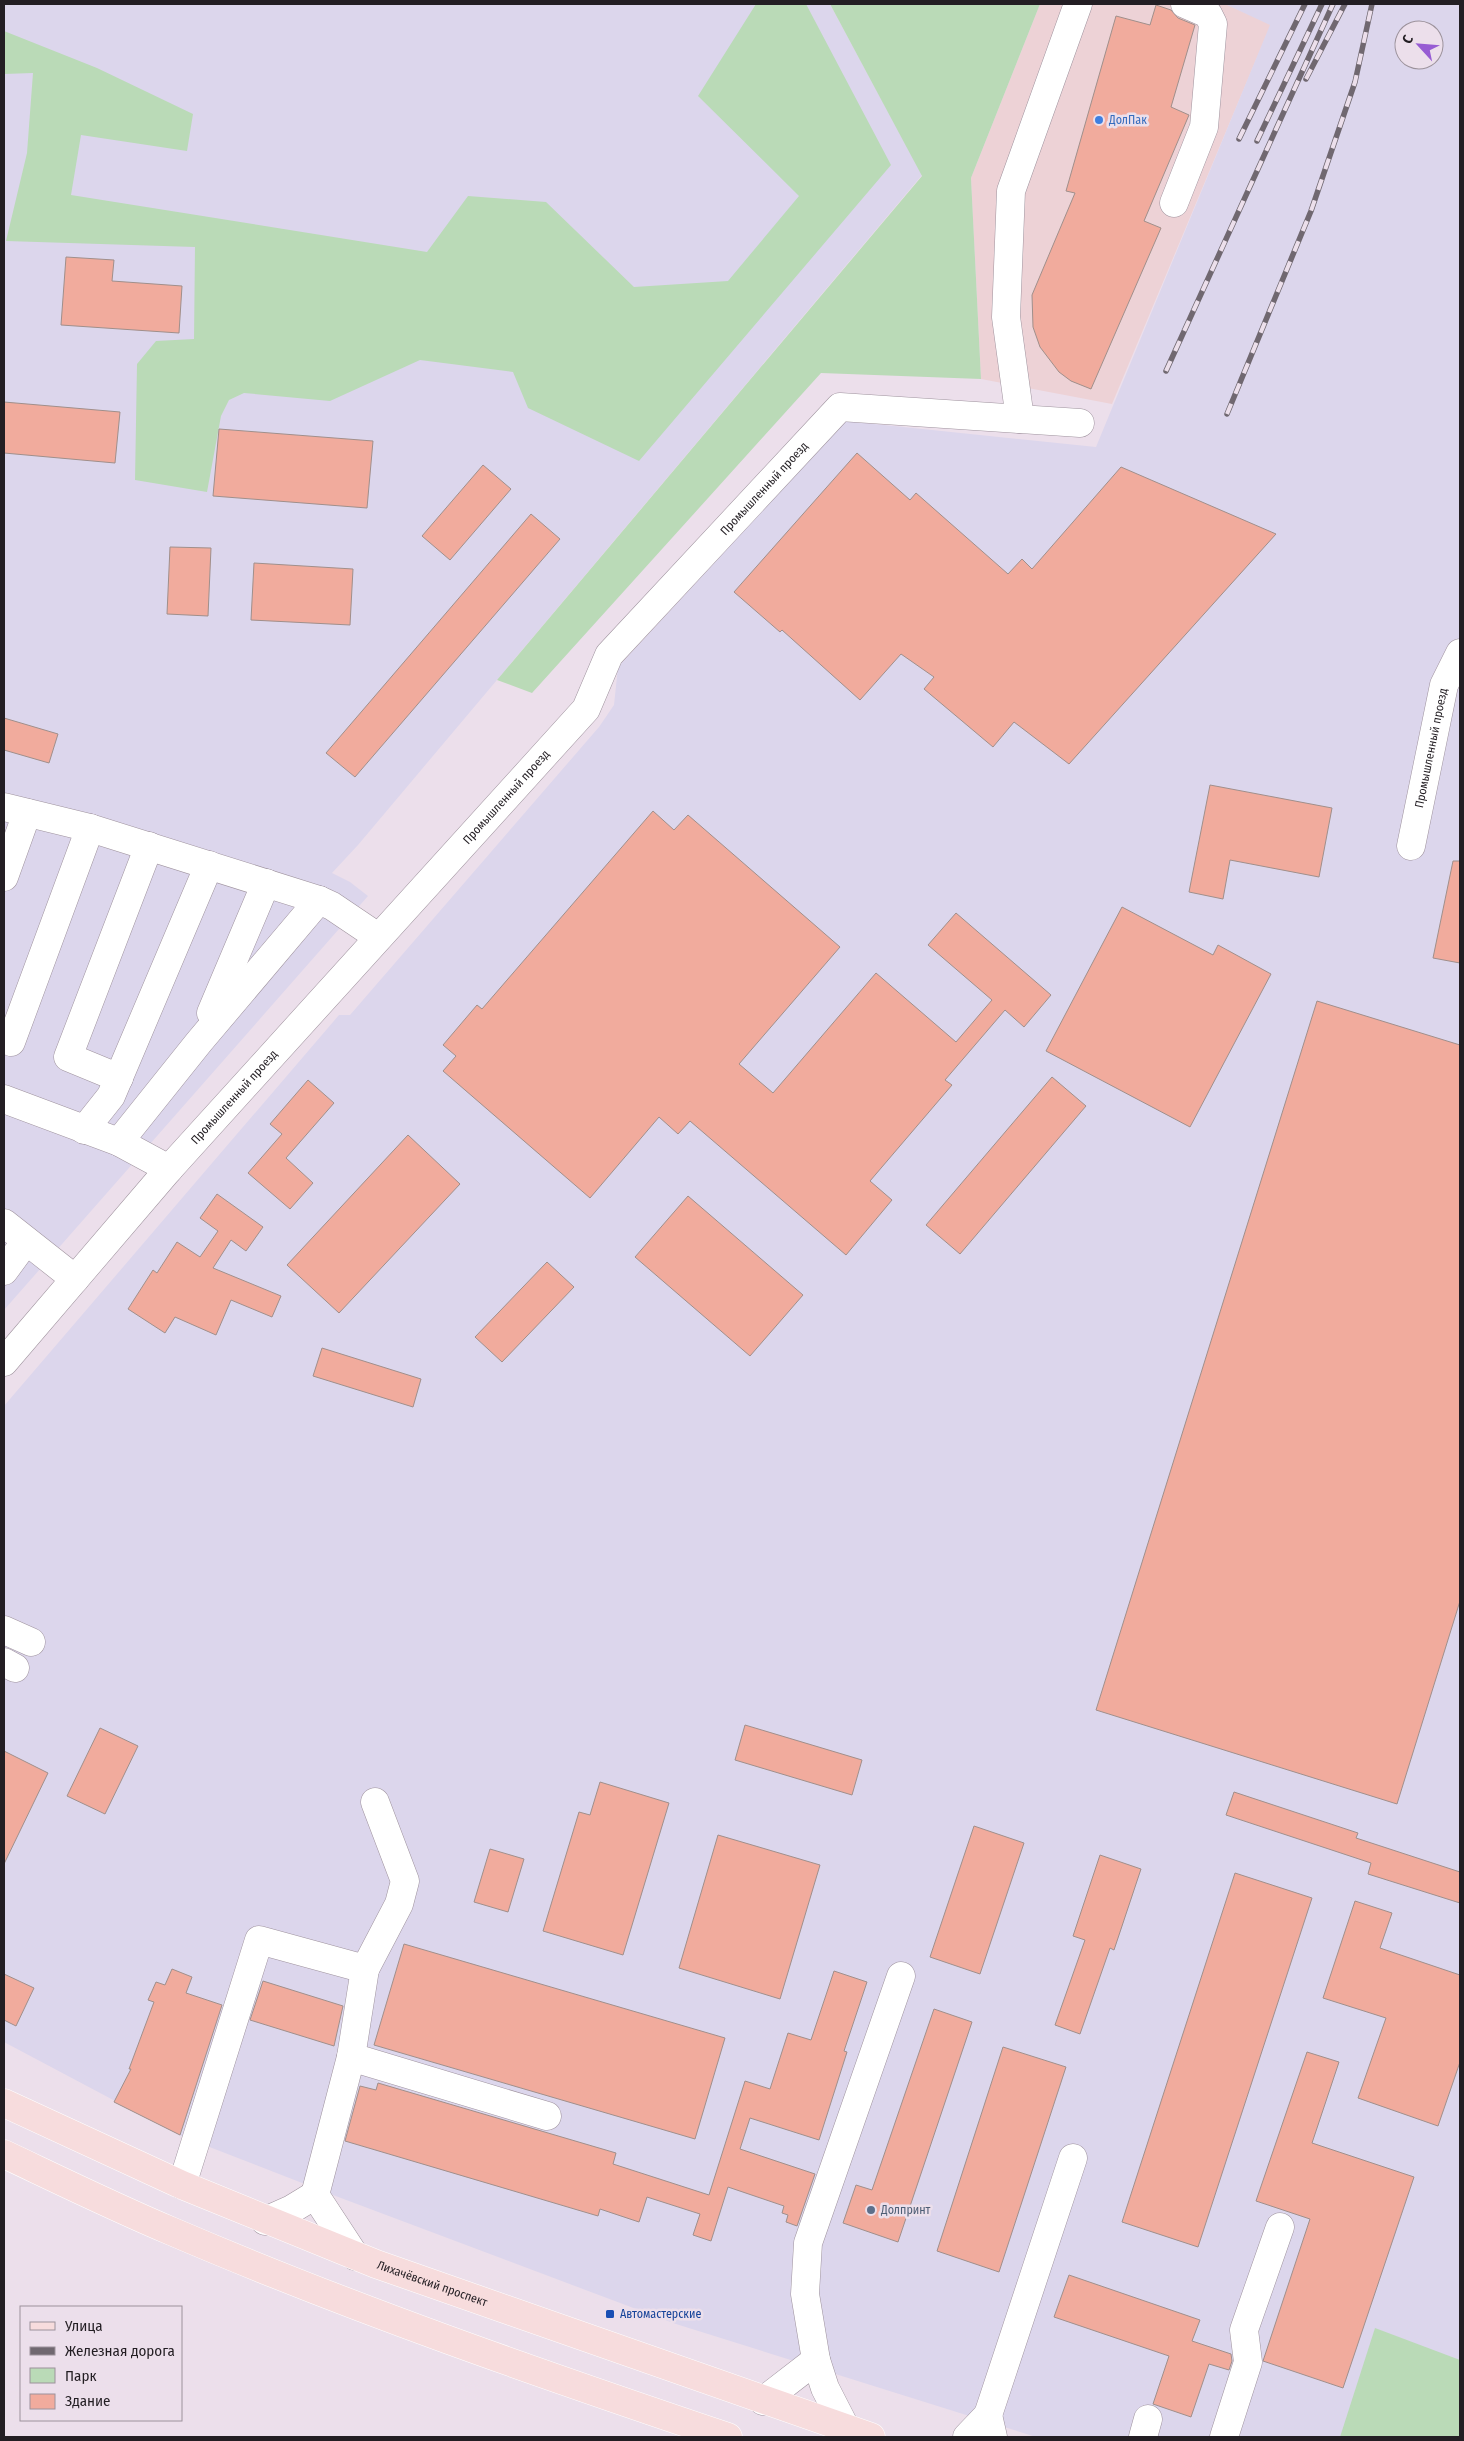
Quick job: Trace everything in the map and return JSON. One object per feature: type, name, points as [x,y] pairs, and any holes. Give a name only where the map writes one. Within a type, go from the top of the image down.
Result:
[{"type":"main road","name":"Лихачёвский проспект","points":[[4,2103],[182,2186],[355,2256],[763,2401],[859,2433]]},
{"type":"main road","points":[[4,2154],[170,2230],[359,2307],[456,2343],[728,2437]]},
{"type":"street","points":[[1020,419],[1006,317],[1011,191],[1078,4]]},
{"type":"street","points":[[1174,203],[1204,127],[1213,24],[1208,14],[1185,4]]},
{"type":"street","name":"Промышленный проезд","points":[[4,1362],[169,1169],[586,709],[609,655],[840,407],[1080,423]]},
{"type":"street","name":"Промышленный проезд","points":[[1411,846],[1444,685],[1460,653]]},
{"type":"street","points":[[4,877],[15,810],[90,828],[319,900],[332,906],[378,937]]},
{"type":"street","points":[[11,1042],[90,828]]},
{"type":"street","points":[[139,1118],[115,1087],[68,1057],[149,846]]},
{"type":"street","points":[[84,1130],[115,1087],[209,865]]},
{"type":"street","points":[[199,1042],[266,883]]},
{"type":"street","points":[[120,1142],[199,1042],[319,900]]},
{"type":"street","points":[[4,1099],[120,1142],[169,1169]]},
{"type":"street","points":[[4,1223],[75,1279]]},
{"type":"street","points":[[4,1271],[26,1241]]},
{"type":"street","points":[[4,1630],[31,1642]]},
{"type":"street","points":[[265,2221],[292,2209],[315,2195],[351,2057],[365,1969],[400,1904],[406,1881],[375,1802]]},
{"type":"street","points":[[182,2186],[259,1940],[365,1969]]},
{"type":"street","points":[[859,2433],[825,2388],[816,2360],[804,2294],[808,2243],[901,1976]]},
{"type":"street","points":[[351,2057],[547,2116]]},
{"type":"street","points":[[967,2437],[991,2426],[1073,2158]]},
{"type":"street","points":[[315,2195],[332,2225],[355,2256]]},
{"type":"street","points":[[1224,2437],[1248,2362],[1244,2330],[1280,2226]]},
{"type":"street","points":[[763,2401],[816,2360]]},
{"type":"shaded area","points":[[4,4],[830,4],[922,175],[358,845],[332,873],[350,882],[368,896],[4,1310]]},
{"type":"shaded area","points":[[1040,4],[1225,4],[1271,24],[1112,404],[981,379],[971,178]]},
{"type":"shaded area","points":[[1225,4],[1460,4],[1460,2437],[1036,2437],[676,2324],[333,2195],[181,2136],[4,2042],[4,1406],[339,1015],[350,1015],[599,727],[614,705],[618,667],[846,421],[1096,447],[1270,25]]},
{"type":"green space","points":[[756,4],[806,4],[891,165],[639,461],[528,408],[513,372],[420,360],[330,401],[244,393],[229,400],[221,416],[207,492],[135,480],[137,364],[156,341],[194,339],[195,247],[6,241],[27,153],[33,73],[4,74],[4,31],[97,68],[193,114],[187,151],[81,135],[71,195],[427,252],[468,196],[546,202],[634,287],[728,281],[799,196],[698,96]]},
{"type":"green space","points":[[830,4],[1040,4],[971,178],[981,379],[821,373],[532,693],[497,680],[922,176]]},
{"type":"green space","points":[[1375,2328],[1460,2360],[1460,2437],[1340,2437]]},
{"type":"building","points":[[1156,5],[1171,10],[1178,18],[1195,25],[1171,107],[1189,115],[1144,221],[1161,228],[1091,389],[1071,381],[1059,372],[1040,347],[1033,327],[1032,295],[1075,193],[1066,191],[1116,16],[1150,25]]},
{"type":"building","points":[[66,257],[114,260],[112,281],[182,286],[179,333],[61,325]]},
{"type":"building","points":[[4,402],[120,412],[115,463],[4,453]]},
{"type":"building","points":[[219,429],[373,441],[367,508],[213,496]]},
{"type":"building","points":[[857,453],[910,500],[916,493],[1008,574],[1022,559],[1032,569],[1121,467],[1276,534],[1069,764],[1014,722],[993,747],[924,689],[934,677],[901,654],[860,700],[782,630],[780,632],[734,592]]},
{"type":"building","points":[[483,465],[511,489],[450,560],[422,536]]},
{"type":"building","points":[[531,514],[560,539],[355,777],[326,753]]},
{"type":"building","points":[[170,547],[211,548],[208,616],[167,614]]},
{"type":"building","points":[[254,563],[353,569],[350,625],[251,620]]},
{"type":"building","points":[[4,718],[58,734],[49,763],[4,750]]},
{"type":"building","points":[[1210,785],[1332,808],[1319,877],[1230,860],[1223,899],[1189,892]]},
{"type":"building","points":[[653,811],[674,830],[688,815],[840,947],[739,1064],[773,1093],[876,973],[956,1042],[992,1000],[928,945],[956,913],[1051,995],[1024,1027],[1005,1010],[945,1080],[952,1085],[870,1181],[892,1200],[846,1255],[690,1121],[678,1134],[659,1117],[590,1198],[443,1071],[456,1056],[443,1045],[477,1005],[482,1009]]},
{"type":"building","points":[[1453,861],[1460,861],[1460,963],[1433,958]]},
{"type":"building","points":[[1122,907],[1213,955],[1218,945],[1271,974],[1190,1127],[1046,1051]]},
{"type":"building","points":[[1317,1001],[1460,1045],[1460,1601],[1397,1804],[1096,1710]]},
{"type":"building","points":[[1052,1077],[1086,1106],[960,1254],[926,1225]]},
{"type":"building","points":[[308,1080],[334,1103],[286,1158],[313,1183],[290,1209],[248,1173],[282,1134],[270,1124]]},
{"type":"building","points":[[408,1135],[460,1184],[339,1313],[287,1265]]},
{"type":"building","points":[[217,1194],[263,1227],[246,1251],[231,1240],[213,1268],[281,1296],[272,1317],[231,1300],[216,1335],[175,1317],[165,1333],[128,1309],[153,1270],[157,1273],[177,1242],[200,1257],[218,1231],[200,1218]]},
{"type":"building","points":[[688,1196],[803,1295],[750,1356],[635,1257]]},
{"type":"building","points":[[547,1262],[574,1287],[502,1362],[475,1337]]},
{"type":"building","points":[[322,1348],[421,1379],[413,1407],[313,1376]]},
{"type":"building","points":[[745,1725],[862,1760],[852,1795],[735,1760]]},
{"type":"building","points":[[100,1728],[138,1746],[105,1814],[67,1796]]},
{"type":"building","points":[[4,1751],[48,1773],[4,1864]]},
{"type":"building","points":[[600,1782],[669,1803],[623,1955],[543,1931],[579,1812],[590,1815]]},
{"type":"building","points":[[1234,1792],[1358,1833],[1356,1838],[1460,1872],[1460,1903],[1368,1874],[1371,1863],[1226,1815]]},
{"type":"building","points":[[974,1826],[1024,1843],[980,1974],[930,1957]]},
{"type":"building","points":[[718,1835],[820,1865],[780,1999],[679,1968]]},
{"type":"building","points":[[490,1849],[524,1859],[508,1912],[474,1902]]},
{"type":"building","points":[[1100,1855],[1141,1869],[1114,1950],[1110,1948],[1080,2034],[1055,2025],[1085,1940],[1073,1936]]},
{"type":"building","points":[[1235,1873],[1312,1898],[1198,2247],[1122,2222]]},
{"type":"building","points":[[1355,1901],[1392,1913],[1380,1948],[1460,1975],[1460,2062],[1438,2126],[1358,2098],[1386,2018],[1323,1998]]},
{"type":"building","points":[[404,1944],[725,2038],[695,2139],[374,2045]]},
{"type":"building","points":[[172,1969],[192,1977],[186,1993],[222,2005],[180,2135],[114,2102],[131,2069],[129,2069],[154,2002],[148,2000],[156,1982],[165,1985]]},
{"type":"building","points":[[834,1971],[867,1982],[844,2051],[847,2052],[819,2140],[750,2118],[740,2149],[815,2174],[797,2226],[786,2222],[788,2215],[782,2213],[784,2206],[728,2187],[711,2241],[693,2235],[700,2214],[647,2197],[639,2222],[600,2209],[598,2216],[345,2141],[360,2086],[376,2090],[378,2083],[616,2153],[613,2164],[709,2195],[745,2081],[770,2089],[788,2033],[811,2040]]},
{"type":"building","points":[[4,1974],[34,1988],[16,2026],[4,2020]]},
{"type":"building","points":[[263,1981],[343,2006],[334,2046],[250,2020]]},
{"type":"building","points":[[934,2009],[972,2022],[898,2242],[843,2223],[856,2185],[872,2190]]},
{"type":"building","points":[[1003,2047],[1066,2067],[999,2272],[937,2251]]},
{"type":"building","points":[[1307,2052],[1339,2062],[1312,2143],[1414,2177],[1343,2388],[1263,2361],[1310,2219],[1256,2201]]},
{"type":"building","points":[[1069,2275],[1200,2320],[1192,2341],[1231,2354],[1232,2361],[1229,2370],[1209,2364],[1191,2417],[1153,2404],[1169,2356],[1054,2317]]},
{"type":"railway","points":[[1239,139],[1305,4]]},
{"type":"railway","points":[[1257,141],[1322,4]]},
{"type":"railway","points":[[1166,371],[1333,4]]},
{"type":"railway","points":[[1306,79],[1345,4]]},
{"type":"railway","points":[[1227,414],[1311,211],[1355,82],[1372,4]]},
{"type":"place","name":"ДолПак","points":[[1099,120]]},
{"type":"place","name":"Долпринт","points":[[871,2210]]},
{"type":"place","name":"Автомастерские","points":[[610,2314]]}]
